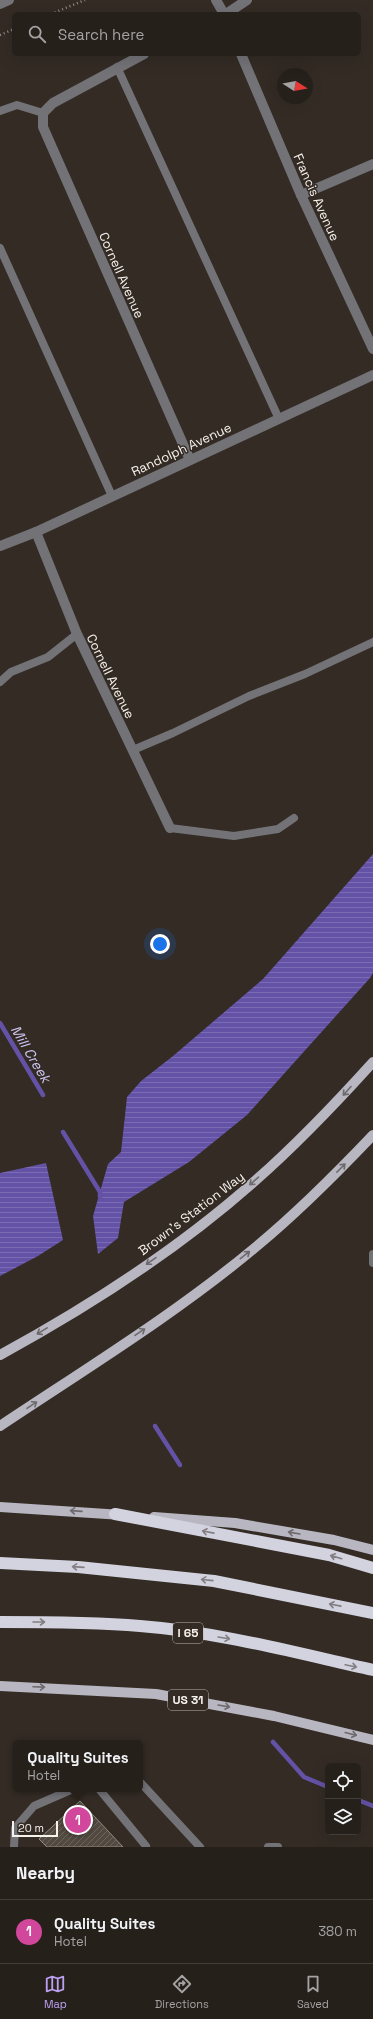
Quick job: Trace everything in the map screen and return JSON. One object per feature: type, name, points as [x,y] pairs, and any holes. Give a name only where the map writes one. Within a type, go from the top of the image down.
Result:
[{"type":"highway","points":[[115,1514],[329,1555],[373,1568]]},
{"type":"highway","points":[[0,1563],[78,1567],[214,1581],[373,1613]]},
{"type":"highway","name":"I 65","points":[[0,1622],[56,1622],[141,1626],[226,1638],[373,1670]]},
{"type":"main road","name":"Brown's Station Way","points":[[0,1355],[78,1309],[140,1269],[193,1231],[267,1170],[341,1097],[373,1062]]},
{"type":"main road","points":[[0,1426],[167,1314],[222,1274],[300,1208],[373,1136]]},
{"type":"main road","points":[[0,1507],[235,1523],[334,1540],[373,1550]]},
{"type":"main road","name":"US 31","points":[[0,1686],[156,1694],[274,1716],[373,1740]]},
{"type":"street","points":[[0,4],[9,0]]},
{"type":"street","points":[[216,0],[224,12]]},
{"type":"street","points":[[228,12],[247,0]]},
{"type":"street","points":[[43,113],[53,102],[140,56]]},
{"type":"street","name":"Francis Avenue","points":[[242,56],[301,195],[373,349]]},
{"type":"street","name":"Cornell Avenue","points":[[43,113],[43,127],[190,460]]},
{"type":"street","points":[[301,195],[373,164]]},
{"type":"street","name":"Randolph Avenue","points":[[0,546],[36,532],[373,375]]},
{"type":"street","name":"Cornell Avenue","points":[[36,532],[77,634],[170,828]]},
{"type":"lane","points":[[117,67],[279,419]]},
{"type":"lane","points":[[0,111],[17,105],[43,113]]},
{"type":"lane","points":[[0,248],[112,496]]},
{"type":"lane","points":[[0,682],[11,672],[48,657],[77,634]]},
{"type":"lane","points":[[133,750],[173,733],[249,696],[305,674],[373,642]]},
{"type":"lane","points":[[170,828],[234,836],[278,828],[294,818]]},
{"type":"lane","points":[[373,1254],[373,1263]]},
{"type":"lane","points":[[143,1785],[200,1847]]},
{"type":"lane","points":[[14,1847],[15,1828],[34,1806],[66,1792]]},
{"type":"lane","points":[[101,1792],[146,1846]]},
{"type":"lane","points":[[268,1847],[278,1847]]},
{"type":"path","points":[[56,12],[85,0]]},
{"type":"path","points":[[0,35],[12,30]]},
{"type":"shaded area","points":[[373,854],[373,973],[370,978],[247,1115],[189,1162],[124,1202],[118,1238],[98,1254],[93,1216],[108,1164],[121,1152],[127,1097],[141,1081],[173,1056],[263,979]]},
{"type":"shaded area","points":[[46,1163],[63,1240],[38,1256],[0,1276],[0,1173]]},
{"type":"building","points":[[80,1801],[123,1847],[47,1847],[39,1839]]},
{"type":"waterway","name":"Mill Creek","points":[[0,1023],[43,1095]]},
{"type":"waterway","name":"Mill Creek","points":[[63,1132],[100,1192],[100,1197]]},
{"type":"waterway","name":"Mill Creek","points":[[155,1426],[180,1465]]},
{"type":"waterway","name":"Mill Creek","points":[[273,1742],[304,1777],[325,1786]]},
{"type":"waterway","name":"Mill Creek","points":[[361,1801],[373,1806]]},
{"type":"place","name":"Quality Suites","points":[[78,1820]]}]
